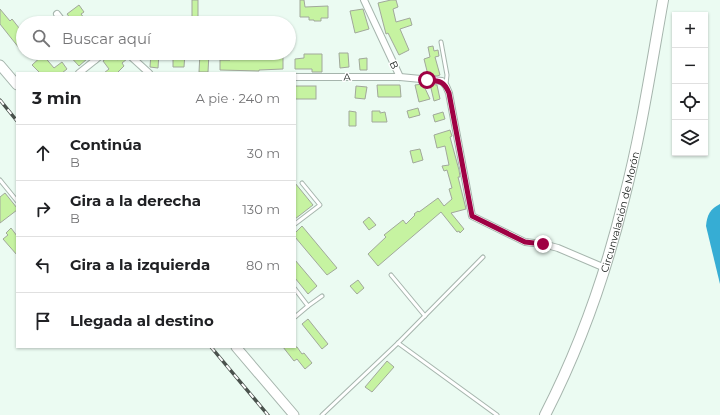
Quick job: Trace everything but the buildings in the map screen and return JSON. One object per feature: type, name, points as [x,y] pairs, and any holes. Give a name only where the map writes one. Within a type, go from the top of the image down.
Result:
[{"type":"main road","name":"Circunvalación de Morón","points":[[545,415],[576,345],[605,268],[624,200],[639,131],[663,0]]},
{"type":"main road","points":[[0,65],[16,84]]},
{"type":"main road","points":[[237,348],[294,415]]},
{"type":"street","name":"B","points":[[364,0],[400,76],[442,81],[446,86]]},
{"type":"street","points":[[80,72],[95,60]]},
{"type":"street","points":[[135,60],[148,72]]},
{"type":"street","name":"A","points":[[296,78],[400,76]]},
{"type":"street","points":[[446,86],[449,93],[471,214],[476,219],[525,242],[543,244],[558,248],[605,268]]},
{"type":"lane","points":[[441,42],[447,75],[446,86]]},
{"type":"lane","points":[[0,180],[16,200]]},
{"type":"lane","points":[[296,223],[320,205],[302,183]]},
{"type":"lane","points":[[322,415],[398,343],[483,257]]},
{"type":"lane","points":[[391,275],[425,316]]},
{"type":"lane","points":[[296,290],[308,306]]},
{"type":"lane","points":[[296,316],[322,296]]},
{"type":"lane","points":[[398,343],[497,415]]},
{"type":"lane","points":[[488,415],[491,411]]},
{"type":"water","points":[[720,204],[720,284],[706,226],[710,213]]},
{"type":"railway","points":[[0,100],[16,120]]},
{"type":"railway","points":[[212,348],[268,415]]},
{"type":"route","points":[[427,80],[442,81],[449,93],[472,216],[525,242],[543,244]]}]
